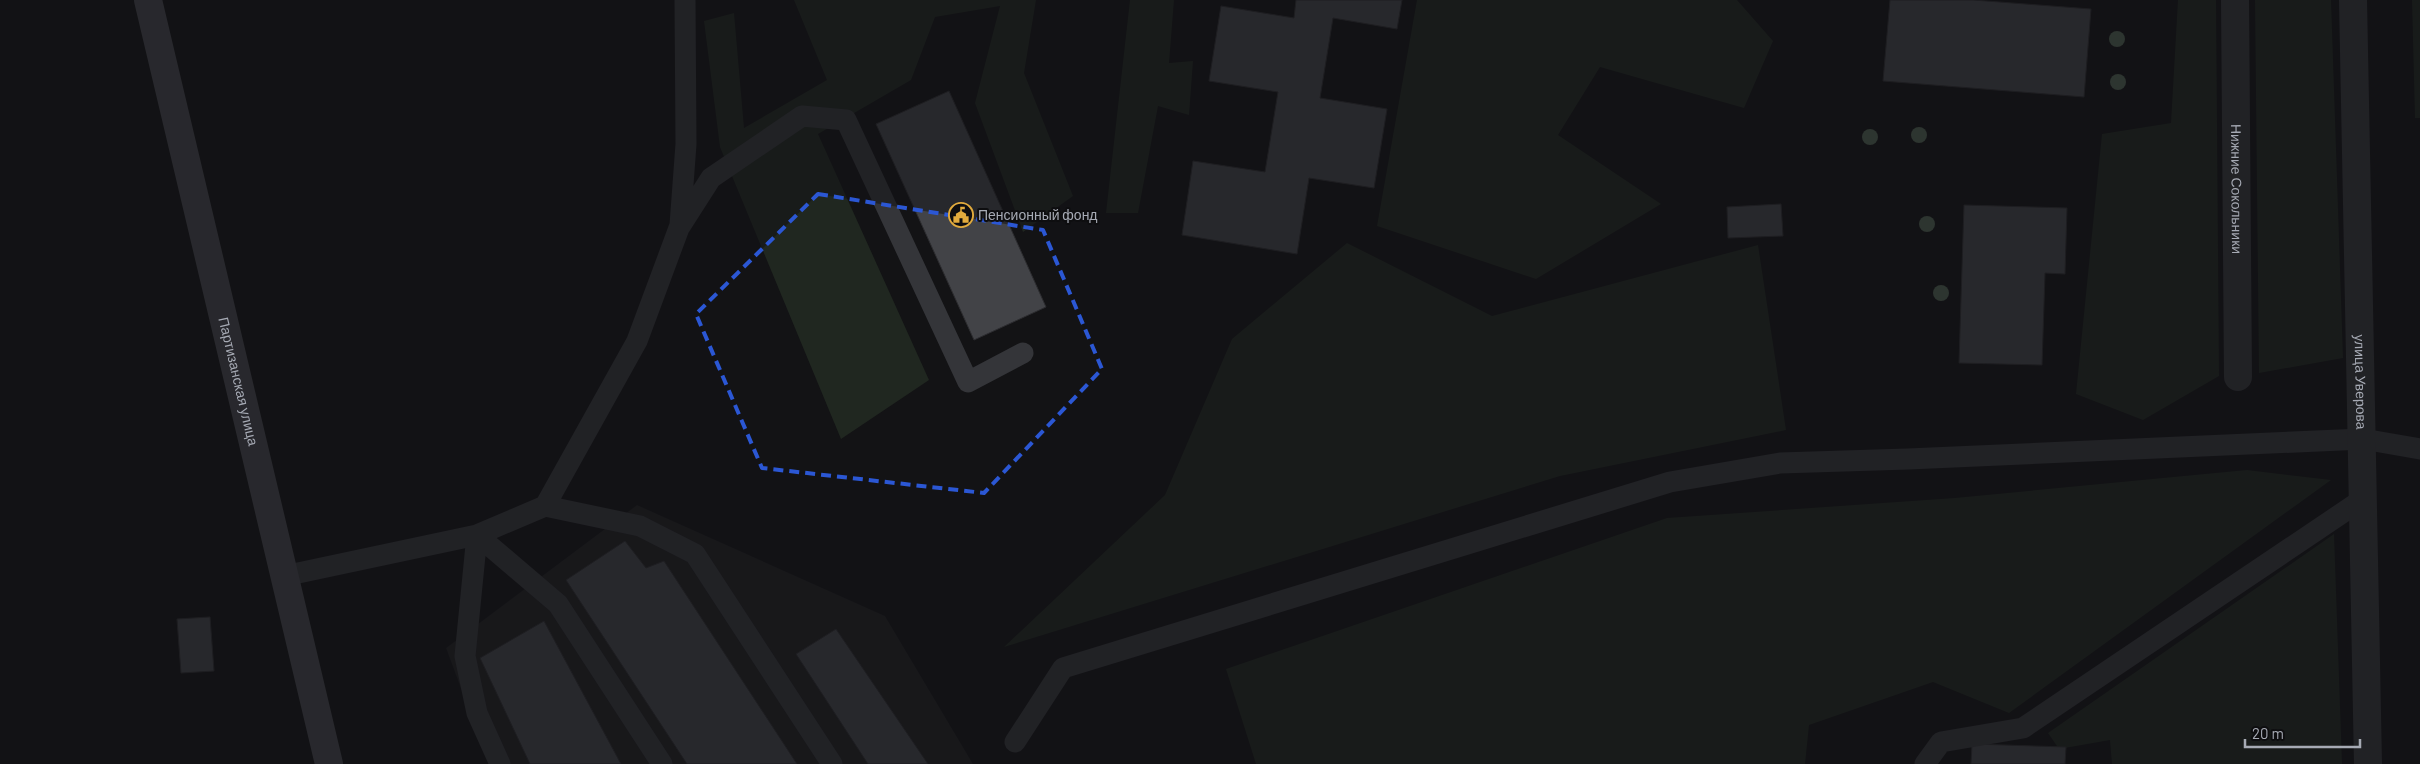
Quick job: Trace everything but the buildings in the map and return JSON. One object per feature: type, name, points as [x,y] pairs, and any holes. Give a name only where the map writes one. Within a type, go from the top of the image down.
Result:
[{"type":"main road","name":"Партизанская улица","points":[[148,0],[329,764]]},
{"type":"street","name":"Нижние Сокольники","points":[[2235,0],[2238,377]]},
{"type":"street","name":"улица Уверова","points":[[2353,0],[2368,764]]},
{"type":"lane","points":[[679,228],[686,144],[685,0]]},
{"type":"lane","points":[[544,506],[637,341],[679,228],[711,178],[802,116],[846,120],[968,382],[1023,354]]},
{"type":"lane","points":[[1015,742],[1062,668],[1670,482],[1780,463],[1908,460],[2363,439],[2420,448]]},
{"type":"lane","points":[[1925,764],[1941,742],[2023,728],[2363,499]]},
{"type":"lane","points":[[284,576],[476,536],[544,506],[640,526],[695,554],[832,764]]},
{"type":"lane","points":[[476,536],[465,656],[477,713],[500,764]]},
{"type":"lane","points":[[476,536],[558,604],[662,764]]},
{"type":"highlighted area","points":[[818,194],[1043,230],[1102,369],[984,493],[762,468],[696,314]]},
{"type":"shaded area","points":[[794,0],[1036,0],[1024,73],[1073,196],[1023,232],[975,103],[1000,6],[935,17],[911,80],[818,134],[929,380],[841,439],[720,147],[704,21],[734,13],[744,128],[827,80]]},
{"type":"shaded area","points":[[1130,0],[1174,0],[1169,63],[1193,61],[1189,115],[1158,106],[1138,213],[1106,213]]},
{"type":"shaded area","points":[[1417,0],[1737,0],[1773,41],[1744,108],[1600,67],[1558,135],[1661,204],[1536,279],[1377,226]]},
{"type":"shaded area","points":[[2178,0],[2216,0],[2219,376],[2143,420],[2076,394],[2102,134],[2171,123]]},
{"type":"shaded area","points":[[2255,0],[2331,0],[2343,358],[2259,373]]},
{"type":"shaded area","points":[[2412,0],[2420,0],[2420,118],[2415,118]]},
{"type":"shaded area","points":[[1347,243],[1492,316],[1758,245],[1786,430],[1560,476],[1004,647],[1165,495],[1232,339]]},
{"type":"shaded area","points":[[2247,470],[2331,480],[2009,713],[1933,682],[1809,725],[1805,764],[1256,764],[1226,669],[1667,518],[1955,498]]},
{"type":"shaded area","points":[[637,505],[885,616],[973,764],[489,764],[446,648]]},
{"type":"shaded area","points":[[2334,534],[2342,764],[2112,764],[2110,740],[2059,749],[2048,733]]},
{"type":"place","name":"Пенсионный фонд","points":[[961,215]]}]
